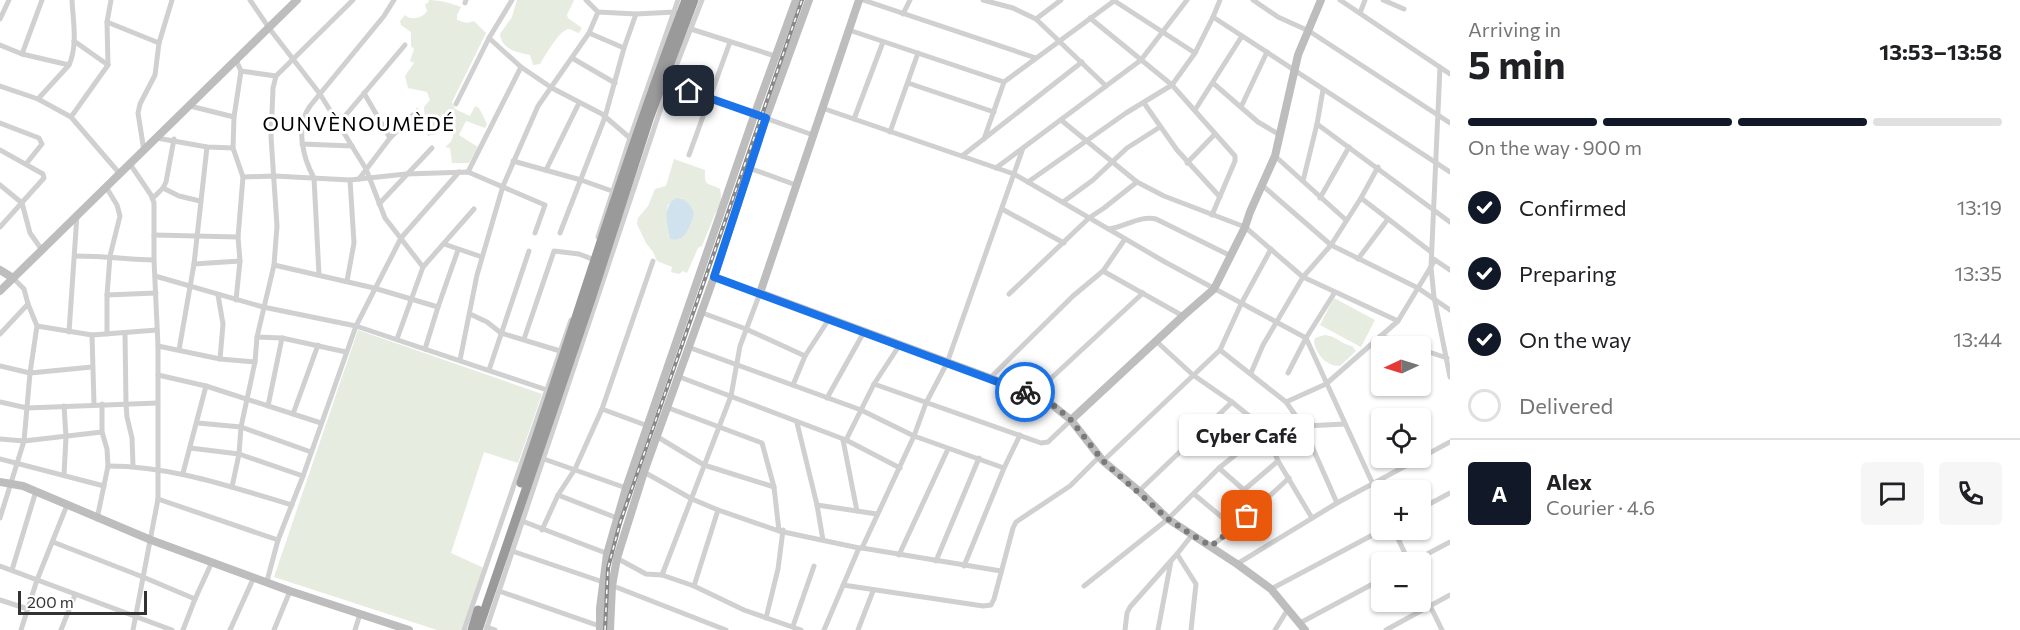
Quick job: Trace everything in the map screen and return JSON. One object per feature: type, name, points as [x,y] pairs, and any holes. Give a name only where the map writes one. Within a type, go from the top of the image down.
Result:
[{"type":"highway","points":[[471,630],[584,297],[642,117],[686,0]]},
{"type":"highway","points":[[484,629],[649,119],[694,0]]},
{"type":"main road","points":[[0,291],[297,0]]},
{"type":"main road","points":[[600,627],[607,554],[626,488],[796,0]]},
{"type":"main road","points":[[611,630],[612,586],[617,558],[644,472],[809,0]]},
{"type":"main road","points":[[861,0],[760,293],[990,378],[1051,404],[1071,420],[1101,459],[1168,519],[1211,546],[1271,590],[1305,630]]},
{"type":"main road","points":[[1071,420],[1214,289],[1245,227],[1275,156],[1298,55],[1322,0]]},
{"type":"main road","points":[[0,270],[13,278]]},
{"type":"main road","points":[[0,482],[36,491],[97,519],[151,540],[360,614],[389,627],[409,630]]},
{"type":"street","points":[[0,19],[9,0]]},
{"type":"street","points":[[22,54],[42,0]]},
{"type":"street","points":[[38,99],[72,59],[74,41],[72,0]]},
{"type":"street","points":[[71,117],[108,65],[107,22],[111,0]]},
{"type":"street","points":[[144,151],[138,113],[140,104],[155,75],[159,44],[172,0]]},
{"type":"street","points":[[250,0],[339,123],[366,169],[385,218],[423,267]]},
{"type":"street","points":[[232,487],[239,454],[241,427],[255,362],[257,337],[274,265],[278,226],[271,137],[273,88],[276,76],[353,0]]},
{"type":"street","points":[[319,275],[314,178],[306,164],[302,144],[305,112],[384,16],[394,0]]},
{"type":"street","points":[[456,104],[489,38],[512,0]]},
{"type":"street","points":[[586,0],[598,12],[636,14],[675,12]]},
{"type":"street","points":[[464,630],[592,259],[612,191],[678,0]]},
{"type":"street","points":[[495,630],[484,629],[544,459],[669,84],[702,0]]},
{"type":"street","points":[[861,0],[1036,58]]},
{"type":"street","points":[[903,14],[910,0]]},
{"type":"street","points":[[983,0],[1013,8],[1036,19],[1106,86]]},
{"type":"street","points":[[1010,0],[1013,8]]},
{"type":"street","points":[[1036,19],[1061,0]]},
{"type":"street","points":[[984,139],[1004,82],[1114,0],[1195,53]]},
{"type":"street","points":[[996,168],[1141,60],[1187,0]]},
{"type":"street","points":[[1028,182],[1125,113],[1172,85],[1195,53],[1214,17],[1220,0]]},
{"type":"street","points":[[1253,0],[1278,17],[1309,31],[1450,123]]},
{"type":"street","points":[[1340,0],[1450,74]]},
{"type":"street","points":[[1360,13],[1365,0]]},
{"type":"street","points":[[1383,0],[1394,2],[1404,9]]},
{"type":"street","points":[[460,360],[482,257],[503,186],[534,113],[589,33],[598,12]]},
{"type":"street","points":[[560,233],[605,117],[636,14]]},
{"type":"street","points":[[1214,17],[1450,172]]},
{"type":"street","points":[[1090,18],[1172,85],[1236,158],[1212,215]]},
{"type":"street","points":[[107,22],[159,44]]},
{"type":"street","points":[[691,29],[775,56]]},
{"type":"street","points":[[849,30],[1004,82]]},
{"type":"street","points":[[589,33],[624,48]]},
{"type":"street","points":[[1195,110],[1242,36]]},
{"type":"street","points":[[489,38],[521,67],[552,88],[605,117],[630,138]]},
{"type":"street","points":[[74,41],[108,65]]},
{"type":"street","points":[[689,154],[730,42]]},
{"type":"street","points":[[854,119],[883,42]]},
{"type":"street","points":[[0,45],[22,54],[69,65]]},
{"type":"street","points":[[339,123],[405,45]]},
{"type":"street","points":[[1241,107],[1267,52]]},
{"type":"street","points":[[891,132],[918,53]]},
{"type":"street","points":[[572,58],[615,83]]},
{"type":"street","points":[[236,60],[241,71],[234,117],[233,148],[243,177],[236,300]]},
{"type":"street","points":[[962,156],[1082,62]]},
{"type":"street","points":[[468,172],[521,67]]},
{"type":"street","points":[[1440,67],[1431,267],[1434,297],[1450,377]]},
{"type":"street","points":[[241,71],[276,76]]},
{"type":"street","points":[[908,83],[994,112]]},
{"type":"street","points":[[1213,83],[1258,122],[1280,135]]},
{"type":"street","points":[[669,84],[813,135]]},
{"type":"street","points":[[0,86],[38,99],[71,117],[120,174]]},
{"type":"street","points":[[1303,181],[1323,90]]},
{"type":"street","points":[[364,93],[390,138]]},
{"type":"street","points":[[1144,103],[1187,163],[1220,196]]},
{"type":"street","points":[[546,170],[579,104]]},
{"type":"street","points":[[190,106],[234,117]]},
{"type":"street","points":[[822,108],[1014,174],[1214,289],[1306,338],[1371,482]]},
{"type":"street","points":[[359,179],[390,138],[417,111]]},
{"type":"street","points":[[1061,120],[1137,182],[1164,196],[1245,227],[1303,277],[1398,321]]},
{"type":"street","points":[[0,123],[39,138],[41,141],[42,144],[26,164]]},
{"type":"street","points":[[1317,124],[1450,222]]},
{"type":"street","points":[[1063,202],[1093,180],[1139,139],[1160,127]]},
{"type":"street","points":[[1187,163],[1215,134]]},
{"type":"street","points":[[157,138],[174,139],[207,147],[233,148]]},
{"type":"street","points":[[153,198],[163,188],[168,174],[174,139]]},
{"type":"street","points":[[302,144],[352,146]]},
{"type":"street","points":[[179,350],[194,264],[207,147]]},
{"type":"street","points":[[1320,198],[1349,147]]},
{"type":"street","points":[[380,204],[432,148]]},
{"type":"street","points":[[824,630],[860,548],[900,468],[926,403],[947,363],[1023,148]]},
{"type":"street","points":[[0,150],[43,174],[44,178],[22,203],[3,219],[0,227]]},
{"type":"street","points":[[1275,156],[1346,220]]},
{"type":"street","points":[[513,161],[612,191]]},
{"type":"street","points":[[130,164],[153,198],[158,330],[158,499],[133,630]]},
{"type":"street","points":[[1251,373],[1263,345],[1303,277],[1331,245],[1378,167]]},
{"type":"street","points":[[749,168],[796,185]]},
{"type":"street","points":[[267,581],[278,540],[356,326],[401,238],[459,172]]},
{"type":"street","points":[[243,177],[274,176],[350,180],[406,174],[468,172],[545,205],[536,233]]},
{"type":"street","points":[[347,282],[354,243],[350,180]]},
{"type":"street","points":[[1010,294],[1089,218],[1137,182]]},
{"type":"street","points":[[0,185],[22,203],[30,232],[42,250]]},
{"type":"street","points":[[1263,186],[1331,245],[1418,288],[1450,310]]},
{"type":"street","points":[[106,188],[117,205],[120,216],[110,256],[107,334]]},
{"type":"street","points":[[163,188],[179,196],[200,201]]},
{"type":"street","points":[[1361,198],[1450,270]]},
{"type":"street","points":[[397,339],[423,267],[474,209]]},
{"type":"street","points":[[1002,209],[1064,243]]},
{"type":"street","points":[[69,332],[77,215]]},
{"type":"street","points":[[1108,229],[1121,228],[1150,217],[1231,256]]},
{"type":"street","points":[[1358,259],[1388,219]]},
{"type":"street","points":[[154,235],[238,237]]},
{"type":"street","points":[[990,378],[1073,296],[1103,271],[1125,239]]},
{"type":"street","points":[[444,244],[482,257]]},
{"type":"street","points":[[843,585],[988,606],[993,602],[1016,522],[1070,486],[1220,350],[1241,304],[1271,249]]},
{"type":"street","points":[[425,349],[458,250]]},
{"type":"street","points":[[489,370],[529,251]]},
{"type":"street","points":[[524,339],[554,251],[579,254],[592,259]]},
{"type":"street","points":[[75,256],[154,260]]},
{"type":"street","points":[[194,264],[240,261]]},
{"type":"street","points":[[542,530],[558,495],[575,469],[602,409],[653,261]]},
{"type":"street","points":[[274,265],[374,288],[438,307]]},
{"type":"street","points":[[1380,336],[1398,321],[1431,267]]},
{"type":"street","points":[[1103,271],[1183,316]]},
{"type":"street","points":[[155,276],[263,307],[356,326],[547,390]]},
{"type":"street","points":[[662,575],[731,396],[740,346],[760,293],[714,277]]},
{"type":"street","points":[[0,518],[24,441],[37,326],[24,289],[13,278]]},
{"type":"street","points":[[1288,373],[1306,338],[1335,292]]},
{"type":"street","points":[[107,295],[156,293]]},
{"type":"street","points":[[1033,395],[1143,293]]},
{"type":"street","points":[[218,295],[223,324],[220,359]]},
{"type":"street","points":[[0,334],[28,304]]},
{"type":"street","points":[[700,312],[746,329],[805,356]]},
{"type":"street","points":[[470,314],[487,322],[501,333],[560,351]]},
{"type":"street","points":[[793,385],[805,356],[828,319]]},
{"type":"street","points":[[37,326],[92,335],[158,330]]},
{"type":"street","points":[[828,398],[864,332]]},
{"type":"street","points":[[124,333],[126,404],[132,438],[133,466]]},
{"type":"street","points":[[92,335],[94,404]]},
{"type":"street","points":[[257,337],[282,338],[346,352]]},
{"type":"street","points":[[268,406],[282,338]]},
{"type":"street","points":[[1156,341],[1193,375],[1264,428],[1278,461],[1312,518]]},
{"type":"street","points":[[1286,402],[1326,384],[1371,344]]},
{"type":"street","points":[[293,414],[318,345]]},
{"type":"street","points":[[158,346],[220,359],[255,362]]},
{"type":"street","points":[[857,511],[845,440],[874,384],[899,346]]},
{"type":"street","points":[[688,347],[861,410],[914,436],[1004,468]]},
{"type":"street","points":[[1220,350],[1286,402],[1303,426],[1337,503]]},
{"type":"street","points":[[1431,353],[1448,360]]},
{"type":"street","points":[[0,366],[30,373],[92,367]]},
{"type":"street","points":[[158,375],[207,386],[321,423]]},
{"type":"street","points":[[677,376],[845,440],[900,468]]},
{"type":"street","points":[[874,384],[1045,443],[1071,420]]},
{"type":"street","points":[[183,473],[207,386]]},
{"type":"street","points":[[0,402],[27,408],[158,403]]},
{"type":"street","points":[[1139,491],[1232,402]]},
{"type":"street","points":[[97,519],[108,466],[107,448],[102,432],[102,404]]},
{"type":"street","points":[[64,406],[66,437],[64,475]]},
{"type":"street","points":[[666,407],[762,443],[774,487],[781,530],[778,569],[766,618]]},
{"type":"street","points":[[602,409],[648,426]]},
{"type":"street","points":[[198,423],[241,427],[310,452]]},
{"type":"street","points":[[797,423],[817,505],[822,540]]},
{"type":"street","points":[[1084,586],[1168,519],[1219,468],[1264,428],[1345,424]]},
{"type":"street","points":[[0,439],[24,441],[102,432]]},
{"type":"street","points":[[964,566],[1020,435]]},
{"type":"street","points":[[656,436],[704,465],[774,487]]},
{"type":"street","points":[[1379,480],[1450,442]]},
{"type":"street","points":[[190,448],[239,454],[303,476]]},
{"type":"street","points":[[899,555],[948,449]]},
{"type":"street","points":[[936,561],[979,458]]},
{"type":"street","points":[[0,459],[104,486]]},
{"type":"street","points":[[544,459],[626,488]]},
{"type":"street","points":[[1244,490],[1278,461]]},
{"type":"street","points":[[108,466],[133,466],[183,473],[292,505]]},
{"type":"street","points":[[1219,468],[1260,504]]},
{"type":"street","points":[[644,472],[692,499],[718,510],[781,530],[860,548],[1001,571]]},
{"type":"street","points":[[1211,546],[1289,478]]},
{"type":"street","points":[[1237,564],[1371,485]]},
{"type":"street","points":[[12,570],[36,491]]},
{"type":"street","points":[[1431,503],[1450,493]]},
{"type":"street","points":[[1194,494],[1234,528]]},
{"type":"street","points":[[558,495],[617,518]]},
{"type":"street","points":[[158,499],[278,540]]},
{"type":"street","points":[[21,630],[67,505]]},
{"type":"street","points":[[817,505],[877,514]]},
{"type":"street","points":[[694,586],[718,510]]},
{"type":"street","points":[[522,521],[617,558],[646,574],[662,575],[694,586],[766,618],[801,630]]},
{"type":"street","points":[[1125,630],[1130,607],[1192,535]]},
{"type":"street","points":[[1271,590],[1371,536]]},
{"type":"street","points":[[1430,552],[1450,542]]},
{"type":"street","points":[[52,543],[195,599]]},
{"type":"street","points":[[512,551],[603,582],[717,629],[726,630]]},
{"type":"street","points":[[1177,554],[1196,584],[1191,630]]},
{"type":"street","points":[[1158,630],[1171,560]]},
{"type":"street","points":[[183,630],[212,562]]},
{"type":"street","points":[[0,566],[172,630]]},
{"type":"street","points":[[793,626],[814,566]]},
{"type":"street","points":[[231,630],[254,577]]},
{"type":"street","points":[[1300,622],[1371,585]]},
{"type":"street","points":[[274,630],[290,591]]},
{"type":"street","points":[[499,591],[611,630]]},
{"type":"street","points":[[858,630],[873,591]]},
{"type":"street","points":[[61,630],[75,595]]},
{"type":"street","points":[[1442,630],[1431,605],[1450,595]]},
{"type":"street","points":[[0,600],[28,609]]},
{"type":"street","points":[[1275,630],[1288,609]]},
{"type":"street","points":[[1386,630],[1419,612]]},
{"type":"street","points":[[355,630],[360,614]]},
{"type":"shaded area","points":[[429,0],[461,7],[457,20],[467,23],[474,21],[486,33],[452,102],[455,109],[470,116],[475,106],[479,108],[487,124],[485,128],[466,121],[459,135],[478,147],[469,163],[452,163],[450,148],[445,147],[453,138],[453,132],[448,127],[444,125],[436,134],[428,136],[424,107],[430,100],[427,92],[408,88],[405,76],[414,63],[410,61],[414,49],[411,46],[411,32],[401,25],[400,21],[405,15],[417,18],[423,15],[427,11],[425,4]]},
{"type":"shaded area","points":[[517,0],[574,0],[567,15],[582,28],[579,33],[570,29],[561,33],[540,64],[533,65],[530,55],[507,47],[501,39],[500,34],[512,17]]},
{"type":"shaded area","points":[[674,159],[705,170],[706,182],[720,189],[719,208],[687,273],[671,272],[672,267],[657,261],[637,224],[638,218],[648,206],[655,189],[666,186]],"holes":[[[681,198],[694,214],[688,230],[679,239],[670,238],[668,205]]]},
{"type":"shaded area","points":[[1334,298],[1375,320],[1361,347],[1320,325]]},
{"type":"shaded area","points":[[358,330],[542,394],[518,463],[484,452],[451,553],[484,568],[462,630],[437,630],[274,577]]},
{"type":"shaded area","points":[[1324,335],[1352,346],[1356,351],[1340,366],[1326,362],[1317,351],[1314,342],[1315,338]]},
{"type":"water","points":[[676,198],[688,203],[694,214],[684,236],[675,240],[670,239],[667,211],[671,202]]},
{"type":"railway","points":[[605,630],[608,568],[620,523],[802,0]]},
{"type":"way so far","points":[[1025,392],[1056,407],[1071,420],[1103,461],[1168,519],[1211,546],[1247,516]]},
{"type":"place","name":"Cyber Café","points":[[1247,516]]},
{"type":"district","name":"OUNVÈNOUMÈDÉ","points":[[359,123]]},
{"type":"route","points":[[689,91],[766,118],[714,277],[1025,392]]}]
